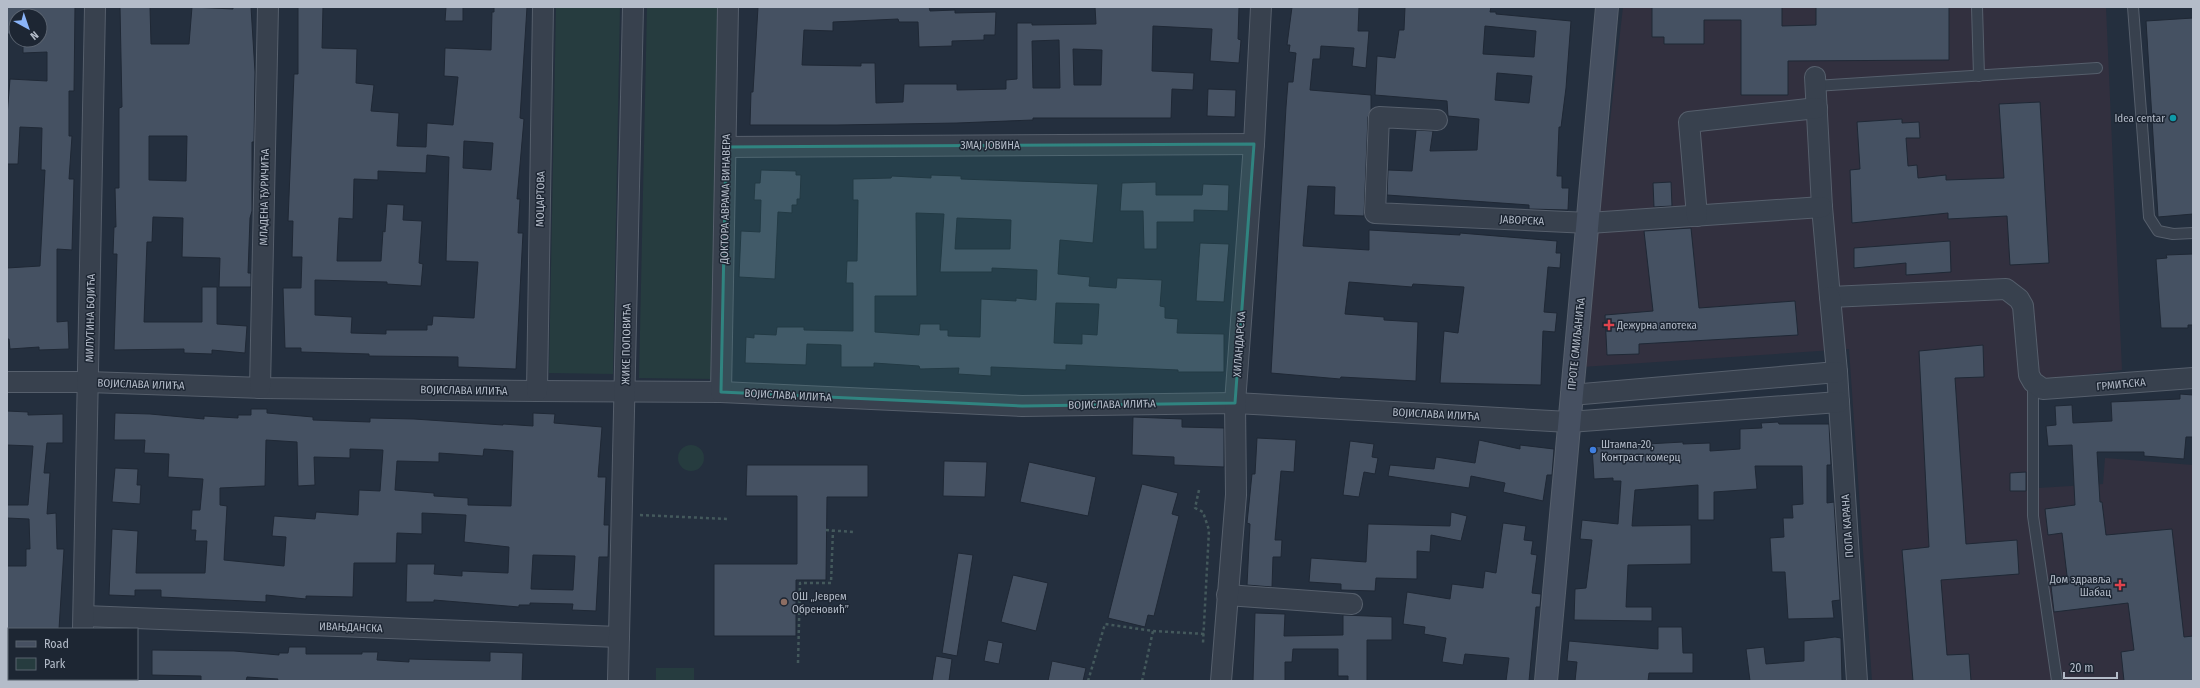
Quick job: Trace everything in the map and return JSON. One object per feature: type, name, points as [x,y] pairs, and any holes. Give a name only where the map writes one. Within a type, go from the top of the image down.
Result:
[{"type":"street","name":"МИЛУТИНА БОЈИЋА","points":[[83,623],[95,7]]},
{"type":"street","name":"МЛАДЕНА ЂУРИЧИЋА","points":[[260,388],[268,7]]},
{"type":"street","name":"МОЦАРТОВА","points":[[537,391],[543,7]]},
{"type":"street","name":"ЖИКЕ ПОПОВИЋА","points":[[618,681],[626,392],[633,7]]},
{"type":"street","name":"ДОКТОРА АВРАМА ВИНАВЕРА","points":[[721,392],[728,7]]},
{"type":"street","name":"ХИЛАНДАРСКА","points":[[1221,681],[1223,636],[1236,495],[1235,403],[1254,144],[1261,7]]},
{"type":"street","name":"ПРОТЕ СМИЉАНИЋА","points":[[1546,681],[1569,422],[1570,395],[1589,223],[1607,7]]},
{"type":"street","name":"ПОПА КАРАНА","points":[[1815,81],[1822,207],[1837,372],[1857,681]]},
{"type":"street","points":[[1697,216],[1689,122],[1817,108]]},
{"type":"street","name":"ЈАВОРСКА","points":[[1437,120],[1379,118],[1375,213],[1589,223],[1822,207]]},
{"type":"street","name":"ЗМАЈ ЈОВИНА","points":[[726,148],[1254,144]]},
{"type":"street","points":[[1830,297],[2006,289],[2019,299],[2023,306],[2029,375],[2041,386]]},
{"type":"street","points":[[1570,395],[1837,372]]},
{"type":"street","name":"ГРМИЋСКА","points":[[2041,386],[2193,378]]},
{"type":"street","name":"ВОЈИСЛАВА ИЛИЋА","points":[[7,382],[88,382],[260,388],[721,392],[1022,406],[1235,403],[1569,422],[1839,402]]},
{"type":"street","points":[[1227,595],[1352,604]]},
{"type":"street","name":"ИВАЊДАНСКА","points":[[83,623],[619,637]]},
{"type":"lane","points":[[1977,7],[1979,76]]},
{"type":"lane","points":[[2133,7],[2149,217],[2158,231],[2173,234],[2193,233]]},
{"type":"lane","points":[[1815,81],[1979,76],[2097,68]]},
{"type":"lane","points":[[2041,386],[2033,516],[2057,681]]},
{"type":"path","points":[[1199,490],[1195,508],[1203,512],[1209,530],[1203,650]]},
{"type":"path","points":[[622,514],[727,519]]},
{"type":"path","points":[[826,530],[854,532]]},
{"type":"path","points":[[798,663],[800,583],[831,583],[833,530]]},
{"type":"path","points":[[1088,681],[1105,624],[1153,631],[1223,636]]},
{"type":"path","points":[[1142,681],[1153,631]]},
{"type":"highlighted area","points":[[1254,144],[1235,403],[1022,406],[721,392],[726,147]]},
{"type":"shaded area","points":[[1623,7],[2106,7],[2122,370],[2033,382],[2038,488],[2103,484],[2105,458],[2193,465],[2193,681],[1872,681],[1849,349],[1582,367]]},
{"type":"green space","points":[[556,7],[620,7],[613,374],[549,373]]},
{"type":"green space","points":[[647,7],[719,7],[712,379],[639,378]]},
{"type":"green space","points":[[691,445],[701,448],[704,458],[701,468],[691,471],[681,468],[678,458],[681,448]]},
{"type":"green space","points":[[656,668],[694,668],[694,681],[656,681]]},
{"type":"building","points":[[7,7],[75,7],[74,91],[69,91],[69,136],[72,136],[69,179],[74,179],[72,250],[57,249],[57,322],[68,321],[69,349],[39,350],[39,347],[10,349],[9,339],[7,339],[7,268],[40,266],[45,170],[41,170],[42,128],[20,127],[18,164],[7,164],[7,116],[10,79],[47,81],[47,52],[23,53],[23,48],[48,48],[48,8],[8,8],[7,34]]},
{"type":"building","points":[[120,7],[150,7],[151,44],[189,44],[192,7],[233,9],[233,7],[251,7],[255,72],[254,142],[252,142],[252,211],[250,218],[248,273],[251,273],[251,287],[219,287],[220,258],[182,257],[183,218],[153,217],[152,242],[147,242],[144,322],[202,322],[202,287],[217,287],[217,324],[247,326],[245,353],[212,350],[212,354],[184,353],[184,349],[114,350],[117,254],[113,254],[114,227],[116,227],[115,188],[119,188],[119,108],[122,107]],"holes":[[[149,136],[187,136],[186,181],[149,180]]]},
{"type":"building","points":[[298,7],[323,7],[322,48],[357,49],[356,83],[374,85],[371,111],[399,113],[397,146],[426,147],[427,123],[453,125],[458,77],[444,76],[445,48],[491,50],[492,12],[494,12],[494,7],[527,7],[520,118],[524,119],[517,199],[520,199],[518,233],[523,233],[516,369],[458,367],[458,357],[369,356],[369,354],[301,352],[301,348],[285,348],[283,288],[301,288],[302,257],[292,257],[293,221],[288,221],[294,74],[298,74]],"holes":[[[464,141],[493,143],[491,170],[463,168]],[[427,155],[449,157],[446,261],[478,262],[474,318],[433,316],[432,325],[427,325],[427,330],[386,330],[386,334],[351,333],[352,317],[315,315],[315,280],[387,282],[387,284],[421,286],[423,264],[419,263],[422,221],[403,220],[404,205],[387,204],[381,261],[337,261],[339,218],[353,219],[354,179],[378,180],[378,171],[426,173]]]},
{"type":"building","points":[[446,7],[463,7],[463,21],[445,21]]},
{"type":"building","points":[[758,7],[929,7],[930,11],[955,10],[955,13],[996,12],[995,35],[984,35],[984,40],[952,41],[952,46],[919,47],[918,22],[899,22],[898,19],[833,22],[833,31],[804,30],[802,65],[861,66],[861,63],[875,63],[876,103],[903,102],[904,84],[957,84],[957,90],[1006,89],[1006,80],[1017,79],[1017,23],[1032,23],[1032,25],[1096,24],[1095,7],[1239,7],[1238,39],[1241,40],[1239,63],[1210,61],[1212,29],[1153,26],[1152,71],[1194,73],[1193,90],[1172,89],[1171,118],[1033,118],[1033,120],[957,123],[750,125],[751,92],[753,92]],"holes":[[[1059,40],[1060,88],[1033,88],[1032,41]],[[1073,49],[1102,50],[1101,85],[1074,85]]]},
{"type":"building","points":[[1292,7],[1359,7],[1358,31],[1369,31],[1366,68],[1352,66],[1354,48],[1321,46],[1320,59],[1313,59],[1310,90],[1371,95],[1371,110],[1368,117],[1364,216],[1334,215],[1335,187],[1308,186],[1303,246],[1369,250],[1369,230],[1460,235],[1460,233],[1557,241],[1556,253],[1561,253],[1560,268],[1548,267],[1544,312],[1557,313],[1555,332],[1543,331],[1541,385],[1440,383],[1444,331],[1458,333],[1464,287],[1413,284],[1412,287],[1349,282],[1345,314],[1384,317],[1384,320],[1418,322],[1416,381],[1341,377],[1340,379],[1271,373],[1286,107],[1288,82],[1293,82],[1296,53],[1289,52],[1290,45],[1287,45]]},
{"type":"building","points":[[1405,7],[1491,7],[1490,12],[1496,12],[1496,14],[1571,21],[1566,88],[1561,127],[1559,127],[1557,176],[1562,176],[1562,188],[1569,188],[1568,210],[1529,209],[1529,205],[1387,195],[1388,170],[1412,171],[1416,130],[1433,131],[1430,151],[1477,150],[1479,119],[1448,116],[1447,101],[1375,95],[1377,56],[1395,58],[1399,30],[1404,30]],"holes":[[[1485,26],[1536,31],[1534,57],[1483,54]],[[1497,73],[1532,76],[1529,103],[1495,100]]]},
{"type":"building","points":[[1652,7],[1782,7],[1782,26],[1816,25],[1816,7],[1949,7],[1949,60],[1788,61],[1788,95],[1741,95],[1741,20],[1704,20],[1704,44],[1664,44],[1664,37],[1652,37]]},
{"type":"building","name":"Idea centar","points":[[2193,18],[2193,214],[2158,217],[2146,21]]},
{"type":"building","points":[[1208,89],[1236,90],[1235,117],[1207,116]]},
{"type":"building","points":[[2040,102],[2049,263],[2010,265],[2007,216],[1948,219],[1948,213],[1852,223],[1850,170],[1860,169],[1857,122],[1902,119],[1902,123],[1919,122],[1920,138],[1906,138],[1908,166],[1917,165],[1918,178],[1946,175],[1946,180],[2004,178],[1999,104]]},
{"type":"building","points":[[761,170],[796,171],[796,175],[801,175],[800,199],[797,199],[797,205],[792,205],[792,213],[778,212],[775,279],[739,277],[741,231],[760,232],[761,200],[754,200],[755,183],[760,183]]},
{"type":"building","points":[[931,175],[961,176],[961,179],[1098,184],[1093,243],[1060,240],[1058,274],[1090,277],[1089,286],[1116,288],[1117,278],[1162,280],[1160,306],[1165,307],[1165,318],[1178,319],[1177,333],[1224,334],[1224,372],[1178,372],[1178,370],[1066,365],[1066,370],[991,367],[991,376],[958,374],[959,368],[920,369],[919,366],[874,363],[874,367],[841,367],[841,345],[807,344],[806,365],[745,363],[746,337],[754,338],[754,334],[776,335],[777,327],[804,327],[804,330],[853,331],[853,283],[846,283],[847,261],[857,261],[858,200],[853,200],[853,179],[891,178],[892,176],[931,178]],"holes":[[[916,213],[944,214],[940,272],[992,272],[992,268],[1037,270],[1036,300],[1016,298],[1016,301],[981,299],[980,337],[948,336],[948,330],[940,330],[940,324],[920,324],[919,335],[875,332],[875,296],[917,296]],[[957,218],[1011,220],[1010,249],[955,249]],[[1056,303],[1099,304],[1097,335],[1082,334],[1082,344],[1054,343]]]},
{"type":"building","points":[[1156,182],[1156,195],[1202,195],[1203,184],[1229,185],[1228,211],[1194,210],[1194,222],[1157,222],[1157,249],[1144,249],[1143,211],[1120,211],[1122,183]]},
{"type":"building","points":[[1671,182],[1672,206],[1654,207],[1653,183]]},
{"type":"building","points":[[1691,228],[1699,308],[1795,301],[1798,335],[1639,344],[1639,354],[1607,355],[1605,315],[1653,311],[1644,231]]},
{"type":"building","points":[[1950,241],[1951,272],[1906,275],[1906,263],[1854,268],[1854,248]]},
{"type":"building","points":[[1200,243],[1229,244],[1224,302],[1196,301]]},
{"type":"building","points":[[2193,254],[2193,325],[2188,325],[2188,328],[2161,328],[2156,259],[2167,258],[2166,255]]},
{"type":"building","points":[[1983,345],[1984,377],[1955,378],[1966,544],[2017,540],[2019,574],[1941,580],[1947,655],[1969,654],[1971,681],[1913,681],[1902,550],[1929,547],[1919,351]]},
{"type":"building","points":[[2180,394],[2193,395],[2193,437],[2186,437],[2184,459],[2144,456],[2144,452],[2097,452],[2100,502],[2102,502],[2106,535],[2172,529],[2184,637],[2193,636],[2193,681],[2124,681],[2121,652],[2134,650],[2128,603],[2054,612],[2051,586],[2068,584],[2062,533],[2048,535],[2045,509],[2075,505],[2072,445],[2048,446],[2046,426],[2056,425],[2055,406],[2072,405],[2073,423],[2112,421],[2111,402],[2180,399]]},
{"type":"building","points":[[251,409],[267,409],[267,413],[313,417],[313,420],[370,422],[370,418],[414,419],[533,426],[533,413],[555,414],[554,423],[602,427],[598,477],[606,477],[604,525],[609,525],[608,557],[599,557],[596,611],[572,610],[573,604],[530,603],[530,605],[519,605],[519,607],[434,600],[434,602],[406,602],[407,564],[435,564],[434,574],[462,576],[462,571],[508,573],[509,547],[464,542],[466,515],[422,513],[422,534],[397,533],[396,563],[354,563],[353,597],[306,596],[306,599],[266,595],[266,602],[161,597],[161,590],[135,590],[135,596],[109,595],[112,529],[138,531],[136,573],[205,573],[207,541],[195,541],[196,530],[191,530],[192,510],[200,510],[203,479],[168,477],[169,454],[144,453],[145,440],[114,440],[115,413],[150,414],[204,419],[204,416],[238,418],[238,415],[251,415]],"holes":[[[266,440],[297,442],[298,486],[315,485],[314,457],[350,458],[350,449],[383,450],[380,491],[359,490],[358,515],[316,512],[315,519],[274,516],[272,536],[286,537],[284,566],[224,560],[227,506],[220,505],[220,488],[265,486]],[[484,449],[513,451],[511,506],[468,505],[468,498],[434,496],[434,493],[395,490],[397,461],[439,462],[439,453],[483,456]],[[533,555],[575,556],[573,590],[531,589]]]},
{"type":"building","points":[[7,411],[28,412],[28,415],[63,414],[63,443],[47,443],[44,473],[50,473],[47,514],[56,513],[57,549],[64,549],[59,628],[7,629],[7,566],[26,566],[26,549],[30,549],[29,519],[7,518],[7,505],[28,505],[33,446],[7,445]]},
{"type":"building","points":[[1133,417],[1182,419],[1182,427],[1224,428],[1224,467],[1174,465],[1174,457],[1132,455]]},
{"type":"building","points":[[1778,422],[1779,424],[1829,424],[1831,465],[1827,465],[1827,503],[1834,502],[1840,600],[1832,601],[1834,618],[1788,619],[1785,572],[1772,572],[1770,538],[1784,537],[1783,518],[1793,518],[1792,505],[1803,504],[1802,466],[1755,466],[1757,489],[1714,492],[1714,520],[1698,520],[1698,485],[1635,490],[1632,526],[1691,525],[1691,564],[1628,565],[1626,607],[1652,607],[1652,621],[1574,620],[1575,589],[1586,588],[1592,540],[1580,539],[1582,520],[1618,524],[1621,481],[1613,481],[1613,478],[1594,479],[1592,447],[1683,442],[1683,444],[1710,443],[1710,451],[1740,449],[1740,429],[1762,428],[1761,423]]},
{"type":"building","points":[[1257,438],[1296,440],[1294,472],[1281,471],[1275,540],[1282,540],[1281,557],[1273,557],[1272,587],[1247,585],[1250,524],[1247,523],[1252,474],[1255,474]]},
{"type":"building","points":[[1479,440],[1520,449],[1520,445],[1554,449],[1552,475],[1547,475],[1543,501],[1503,492],[1505,483],[1471,476],[1469,488],[1388,476],[1390,465],[1434,469],[1436,457],[1475,463]]},
{"type":"building","points":[[1350,441],[1374,444],[1372,457],[1378,458],[1375,474],[1364,472],[1359,497],[1343,495]]},
{"type":"building","points":[[944,461],[987,462],[985,497],[943,496]]},
{"type":"building","points":[[1029,462],[1096,477],[1088,516],[1020,502]]},
{"type":"building","points":[[747,465],[868,465],[868,497],[827,497],[826,580],[796,580],[796,636],[714,636],[714,564],[797,564],[797,496],[746,496]]},
{"type":"building","points":[[115,468],[138,469],[137,485],[141,485],[140,504],[112,502]]},
{"type":"building","points":[[2026,472],[2026,491],[2010,491],[2010,473]]},
{"type":"building","points":[[1142,484],[1178,493],[1172,514],[1179,516],[1154,616],[1148,615],[1145,627],[1108,618]]},
{"type":"building","points":[[1451,512],[1467,516],[1461,541],[1431,535],[1430,552],[1417,551],[1417,579],[1376,578],[1375,591],[1341,590],[1341,584],[1309,582],[1311,558],[1366,562],[1368,524],[1450,526]]},
{"type":"building","points":[[1503,523],[1526,526],[1524,540],[1533,541],[1531,554],[1537,555],[1532,593],[1541,594],[1540,607],[1536,607],[1529,681],[1506,681],[1509,658],[1465,654],[1463,665],[1442,662],[1446,638],[1424,634],[1425,627],[1403,624],[1407,592],[1450,599],[1452,584],[1483,588],[1485,571],[1496,573]]},
{"type":"building","points":[[958,553],[973,555],[957,656],[942,653]]},
{"type":"building","points":[[1013,575],[1048,583],[1036,631],[1001,622]]},
{"type":"building","points":[[1255,613],[1285,614],[1284,636],[1343,635],[1343,615],[1392,617],[1392,640],[1367,640],[1367,681],[1348,681],[1348,676],[1338,676],[1338,649],[1293,649],[1292,662],[1285,662],[1285,681],[1253,681]]},
{"type":"building","points":[[1658,627],[1682,627],[1683,653],[1693,653],[1693,673],[1649,673],[1648,681],[1575,681],[1577,662],[1567,661],[1569,641],[1658,649]]},
{"type":"building","points":[[1835,637],[1841,638],[1842,681],[1750,681],[1746,649],[1764,647],[1766,664],[1804,661],[1804,641]]},
{"type":"building","points":[[988,640],[1003,643],[999,664],[984,661]]},
{"type":"building","points":[[289,647],[306,647],[306,654],[362,654],[362,652],[378,652],[377,660],[409,662],[409,659],[490,661],[490,652],[523,653],[522,681],[277,681],[278,679],[247,677],[246,681],[201,681],[201,676],[152,675],[152,650],[234,651],[279,655],[279,653],[288,653]]},
{"type":"building","points":[[936,656],[952,659],[949,681],[932,681]]},
{"type":"building","points":[[1052,661],[1086,668],[1083,681],[1048,681]]},
{"type":"place","name":"Idea centar","points":[[2173,118]]},
{"type":"place","name":"Дежурна апотека","points":[[1609,325]]},
{"type":"place","name":"Штампа-20, Контраст комерц","points":[[1593,450]]},
{"type":"place","name":"Дом здравља Шабац","points":[[2120,585]]},
{"type":"place","name":"ОШ „Јеврем Обреновић”","points":[[784,602]]}]
